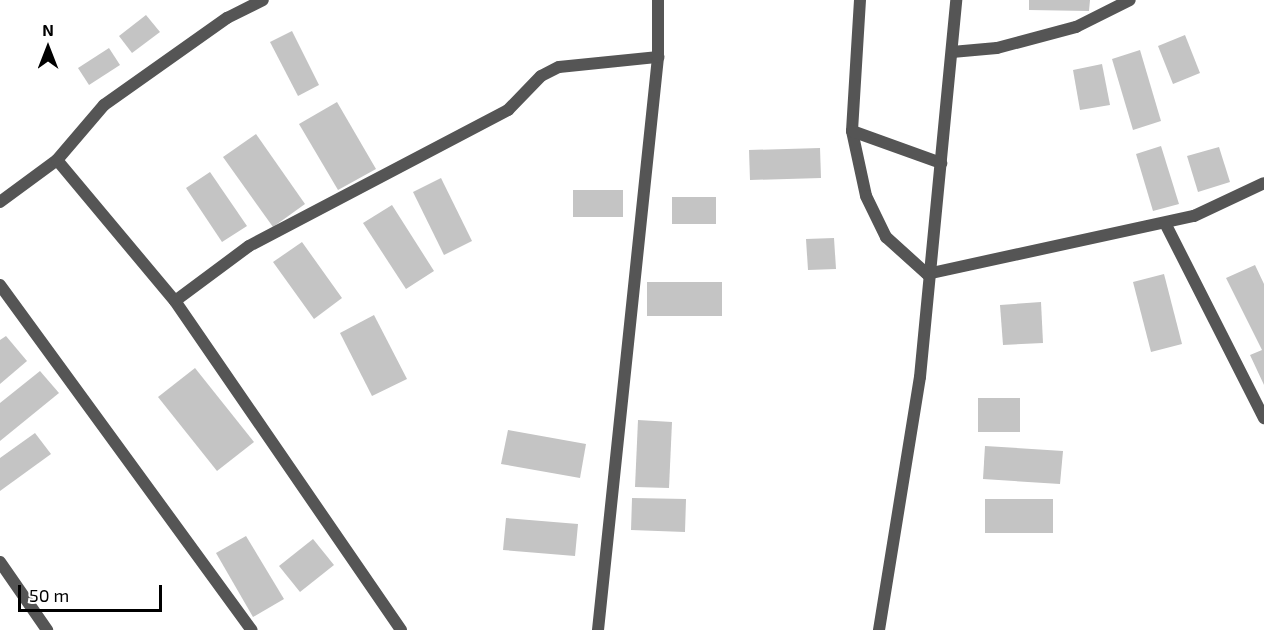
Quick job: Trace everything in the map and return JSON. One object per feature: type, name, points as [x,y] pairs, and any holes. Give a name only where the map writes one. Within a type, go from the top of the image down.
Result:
[{"type":"street","points":[[0,202],[57,160],[104,105],[227,18],[263,0]]},
{"type":"street","points":[[598,630],[658,57],[658,0]]},
{"type":"street","points":[[860,0],[852,131],[875,220],[927,274]]},
{"type":"street","points":[[879,630],[920,377],[927,274],[941,163],[956,0]]},
{"type":"street","points":[[952,52],[997,48],[1076,27],[1130,0]]},
{"type":"street","points":[[175,300],[249,246],[508,110],[541,76],[559,67],[658,57]]},
{"type":"street","points":[[852,131],[941,163]]},
{"type":"street","points":[[57,160],[175,300],[401,630]]},
{"type":"street","points":[[927,274],[1165,223],[1264,183]]},
{"type":"street","points":[[1165,223],[1264,418]]},
{"type":"street","points":[[0,285],[252,630]]},
{"type":"street","points":[[0,562],[47,630]]},
{"type":"building","points":[[1029,0],[1090,0],[1089,11],[1029,10]]},
{"type":"building","points":[[146,15],[160,32],[132,53],[119,36]]},
{"type":"building","points":[[292,31],[319,85],[298,96],[270,42]]},
{"type":"building","points":[[1185,35],[1200,73],[1173,84],[1158,46]]},
{"type":"building","points":[[109,48],[120,65],[89,85],[78,68]]},
{"type":"building","points":[[1140,50],[1161,121],[1133,130],[1112,59]]},
{"type":"building","points":[[1102,64],[1110,105],[1080,110],[1073,70]]},
{"type":"building","points":[[337,102],[376,169],[338,190],[299,124]]},
{"type":"building","points":[[256,134],[305,204],[273,227],[223,157]]},
{"type":"building","points":[[1161,146],[1179,204],[1153,211],[1136,154]]},
{"type":"building","points":[[1219,147],[1230,182],[1198,192],[1187,156]]},
{"type":"building","points":[[820,148],[821,178],[750,180],[749,150]]},
{"type":"building","points":[[210,172],[247,226],[222,242],[186,188]]},
{"type":"building","points":[[441,178],[472,241],[444,255],[413,192]]},
{"type":"building","points":[[573,190],[623,190],[623,217],[573,217]]},
{"type":"building","points":[[672,197],[716,197],[716,224],[672,224]]},
{"type":"building","points":[[392,205],[434,271],[406,289],[363,223]]},
{"type":"building","points":[[834,238],[836,269],[808,270],[806,239]]},
{"type":"building","points":[[302,242],[342,298],[314,319],[273,262]]},
{"type":"building","points":[[1255,265],[1264,284],[1264,385],[1250,355],[1262,350],[1226,278]]},
{"type":"building","points":[[1164,274],[1182,344],[1151,352],[1133,282]]},
{"type":"building","points":[[647,282],[722,282],[722,316],[647,316]]},
{"type":"building","points":[[1041,302],[1043,343],[1003,345],[1000,305]]},
{"type":"building","points":[[374,315],[407,379],[372,396],[340,333]]},
{"type":"building","points":[[6,336],[27,361],[0,384],[0,340]]},
{"type":"building","points":[[195,368],[254,442],[217,471],[158,397]]},
{"type":"building","points":[[40,371],[59,393],[0,441],[0,403]]},
{"type":"building","points":[[978,398],[1020,398],[1020,432],[978,432]]},
{"type":"building","points":[[638,420],[672,422],[669,488],[635,487]]},
{"type":"building","points":[[508,430],[586,444],[580,478],[501,464]]},
{"type":"building","points":[[35,433],[51,454],[0,491],[0,458]]},
{"type":"building","points":[[985,446],[1063,451],[1060,484],[983,479]]},
{"type":"building","points":[[632,498],[686,499],[685,532],[631,530]]},
{"type":"building","points":[[985,499],[1053,499],[1053,533],[985,533]]},
{"type":"building","points":[[506,518],[578,524],[575,556],[503,550]]},
{"type":"building","points":[[246,536],[284,599],[253,617],[216,553]]},
{"type":"building","points":[[313,539],[334,565],[300,592],[279,566]]}]
